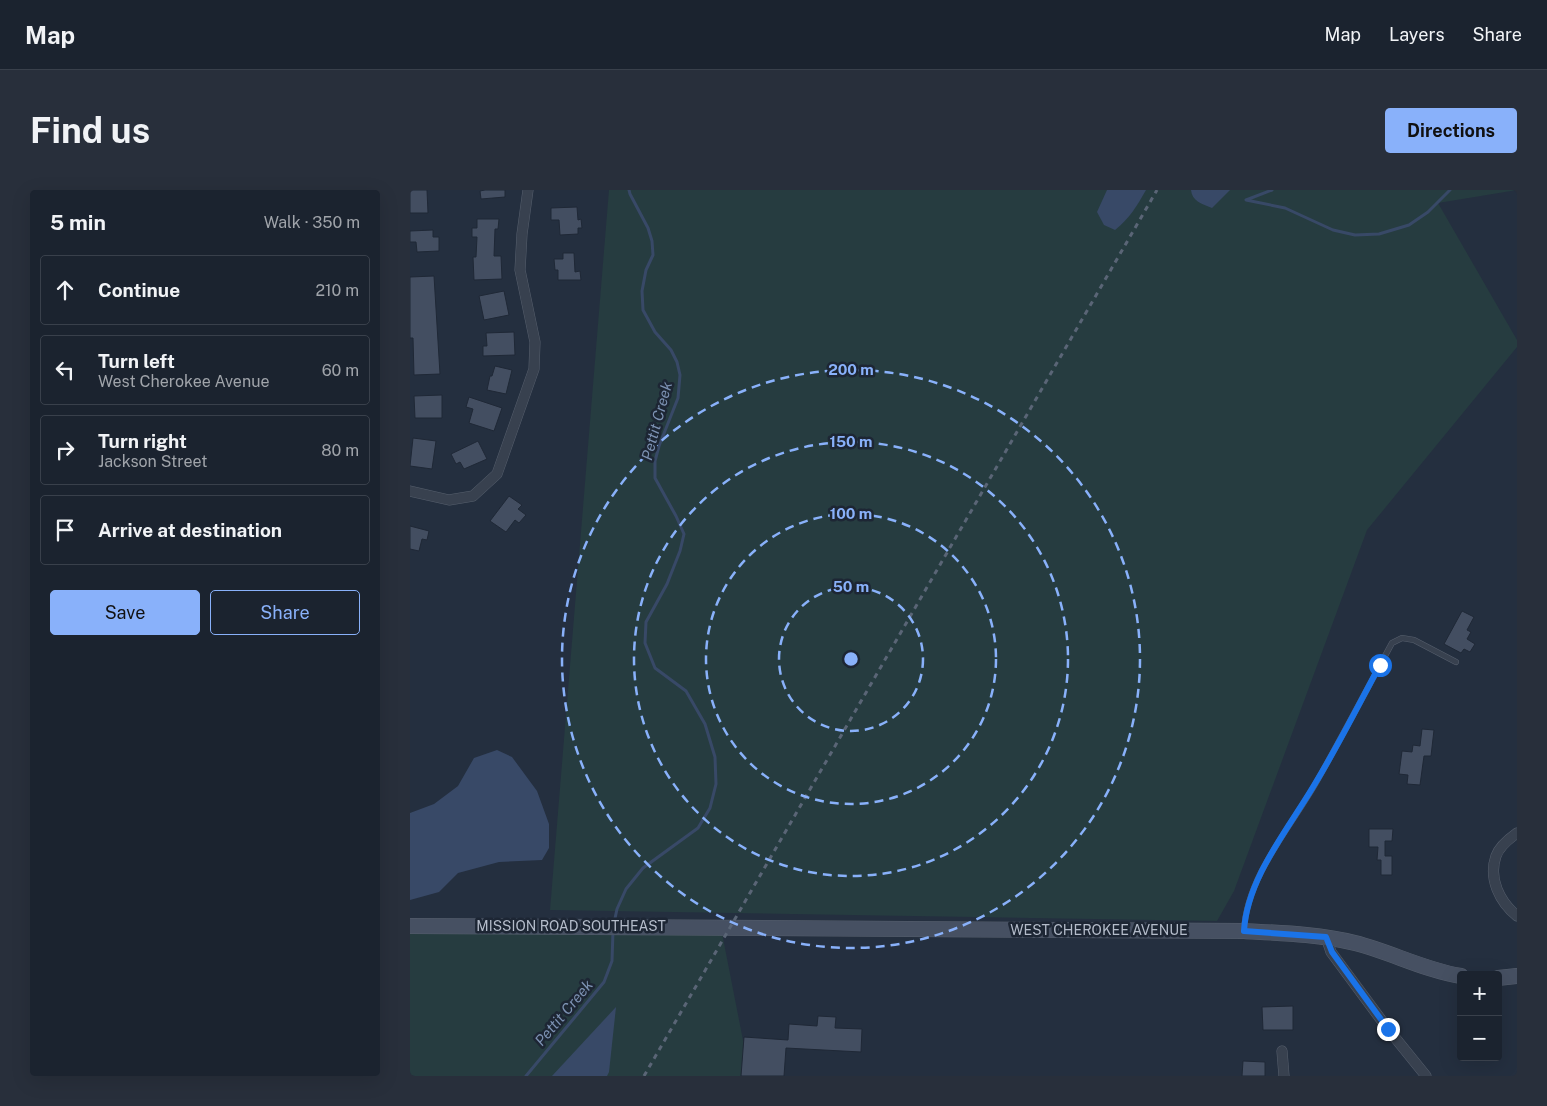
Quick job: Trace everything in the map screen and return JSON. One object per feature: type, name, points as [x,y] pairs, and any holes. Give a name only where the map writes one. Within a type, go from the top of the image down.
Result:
[{"type":"main road","name":"MISSION ROAD SOUTHEAST","points":[[410,926],[731,927]]},
{"type":"main road","name":"WEST CHEROKEE AVENUE","points":[[731,927],[1244,931],[1326,937],[1355,943],[1433,970],[1457,975]]},
{"type":"main road","points":[[1502,978],[1517,976]]},
{"type":"street","points":[[410,491],[449,500],[473,496],[497,474],[534,369],[535,342],[520,270],[522,234],[528,190]]},
{"type":"street","points":[[1517,833],[1510,838],[1496,855],[1494,875],[1497,890],[1508,909],[1517,916]]},
{"type":"street","points":[[1326,937],[1332,952],[1388,1029],[1426,1076]]},
{"type":"street","points":[[1282,1050],[1284,1076]]},
{"type":"lane","points":[[1244,931],[1252,891],[1262,871],[1317,781],[1392,643],[1402,638],[1414,640],[1456,662]]},
{"type":"green space","points":[[609,190],[1517,190],[1438,203],[1517,340],[1517,347],[1367,530],[1234,891],[1217,921],[550,910]]},
{"type":"green space","points":[[410,933],[722,933],[750,1076],[410,1076]]},
{"type":"water","points":[[1107,190],[1146,190],[1132,212],[1115,230],[1104,225],[1097,212]]},
{"type":"water","points":[[1191,190],[1230,190],[1212,208],[1195,199]]},
{"type":"water","points":[[497,750],[512,757],[537,791],[549,824],[549,848],[542,860],[499,862],[458,873],[439,892],[410,900],[410,813],[434,804],[458,786],[474,758]]},
{"type":"water","points":[[616,1007],[607,1076],[552,1076]]},
{"type":"building","points":[[410,190],[427,190],[428,213],[410,213]]},
{"type":"building","points":[[505,190],[505,197],[481,199],[480,191]]},
{"type":"building","points":[[577,207],[578,220],[581,219],[582,228],[578,228],[578,234],[560,235],[559,220],[551,220],[551,208]]},
{"type":"building","points":[[477,219],[499,219],[498,229],[495,229],[494,256],[501,256],[502,279],[474,280],[473,257],[476,257],[477,237],[472,237],[472,228],[477,228]]},
{"type":"building","points":[[433,230],[433,237],[439,237],[439,251],[417,252],[416,242],[410,242],[410,231]]},
{"type":"building","points":[[563,253],[574,253],[575,272],[580,271],[581,280],[558,280],[558,270],[555,270],[554,259],[563,259]]},
{"type":"building","points":[[434,276],[440,374],[414,375],[413,338],[410,338],[410,277]]},
{"type":"building","points":[[504,291],[509,315],[484,320],[479,296]]},
{"type":"building","points":[[514,332],[515,355],[483,356],[483,346],[487,346],[486,333]]},
{"type":"building","points":[[495,366],[512,370],[506,394],[487,390],[490,376],[492,376]]},
{"type":"building","points":[[442,395],[442,418],[415,418],[414,396]]},
{"type":"building","points":[[469,397],[502,408],[494,431],[469,423],[473,409],[466,407]]},
{"type":"building","points":[[413,438],[436,441],[432,469],[410,466]]},
{"type":"building","points":[[478,441],[487,459],[464,469],[460,462],[456,464],[451,454]]},
{"type":"building","points":[[509,496],[522,505],[518,509],[526,515],[519,523],[515,520],[506,532],[490,521]]},
{"type":"building","points":[[410,526],[429,531],[427,540],[422,539],[419,551],[410,549]]},
{"type":"building","points":[[1462,611],[1474,617],[1467,630],[1471,632],[1467,639],[1475,644],[1470,652],[1464,649],[1461,653],[1444,644]]},
{"type":"building","points":[[1422,729],[1434,730],[1431,756],[1424,756],[1420,785],[1407,784],[1408,775],[1399,774],[1402,751],[1412,752],[1413,745],[1420,746]]},
{"type":"building","points":[[1369,829],[1393,829],[1392,841],[1385,841],[1385,856],[1392,856],[1392,875],[1381,875],[1381,860],[1377,860],[1378,847],[1369,847]]},
{"type":"building","points":[[1293,1006],[1293,1030],[1263,1030],[1262,1007]]},
{"type":"building","points":[[818,1016],[836,1017],[835,1028],[862,1029],[861,1052],[786,1048],[784,1076],[741,1076],[744,1037],[788,1040],[789,1024],[817,1026]]},
{"type":"building","points":[[1243,1061],[1265,1062],[1265,1076],[1242,1076]]},
{"type":"waterway","name":"Pettit Creek","points":[[614,923],[617,909],[626,889],[643,868],[698,828],[710,808],[716,784],[715,757],[705,724],[686,691],[655,668],[645,643],[646,622],[667,584],[680,551],[684,534],[655,478],[655,461],[678,398],[680,375],[677,362],[671,350],[655,332],[643,310],[642,291],[646,270],[653,255],[652,241],[648,228],[629,190]]},
{"type":"waterway","points":[[1272,190],[1246,200],[1285,208],[1333,230],[1355,235],[1379,234],[1409,225],[1428,212],[1450,190]]},
{"type":"waterway","name":"Pettit Creek","points":[[526,1076],[604,982],[612,961],[613,931]]},
{"type":"railway","points":[[644,1076],[1157,190]]},
{"type":"route","points":[[1380,665],[1317,781],[1262,871],[1252,891],[1244,931],[1326,937],[1332,952],[1388,1029]]}]
